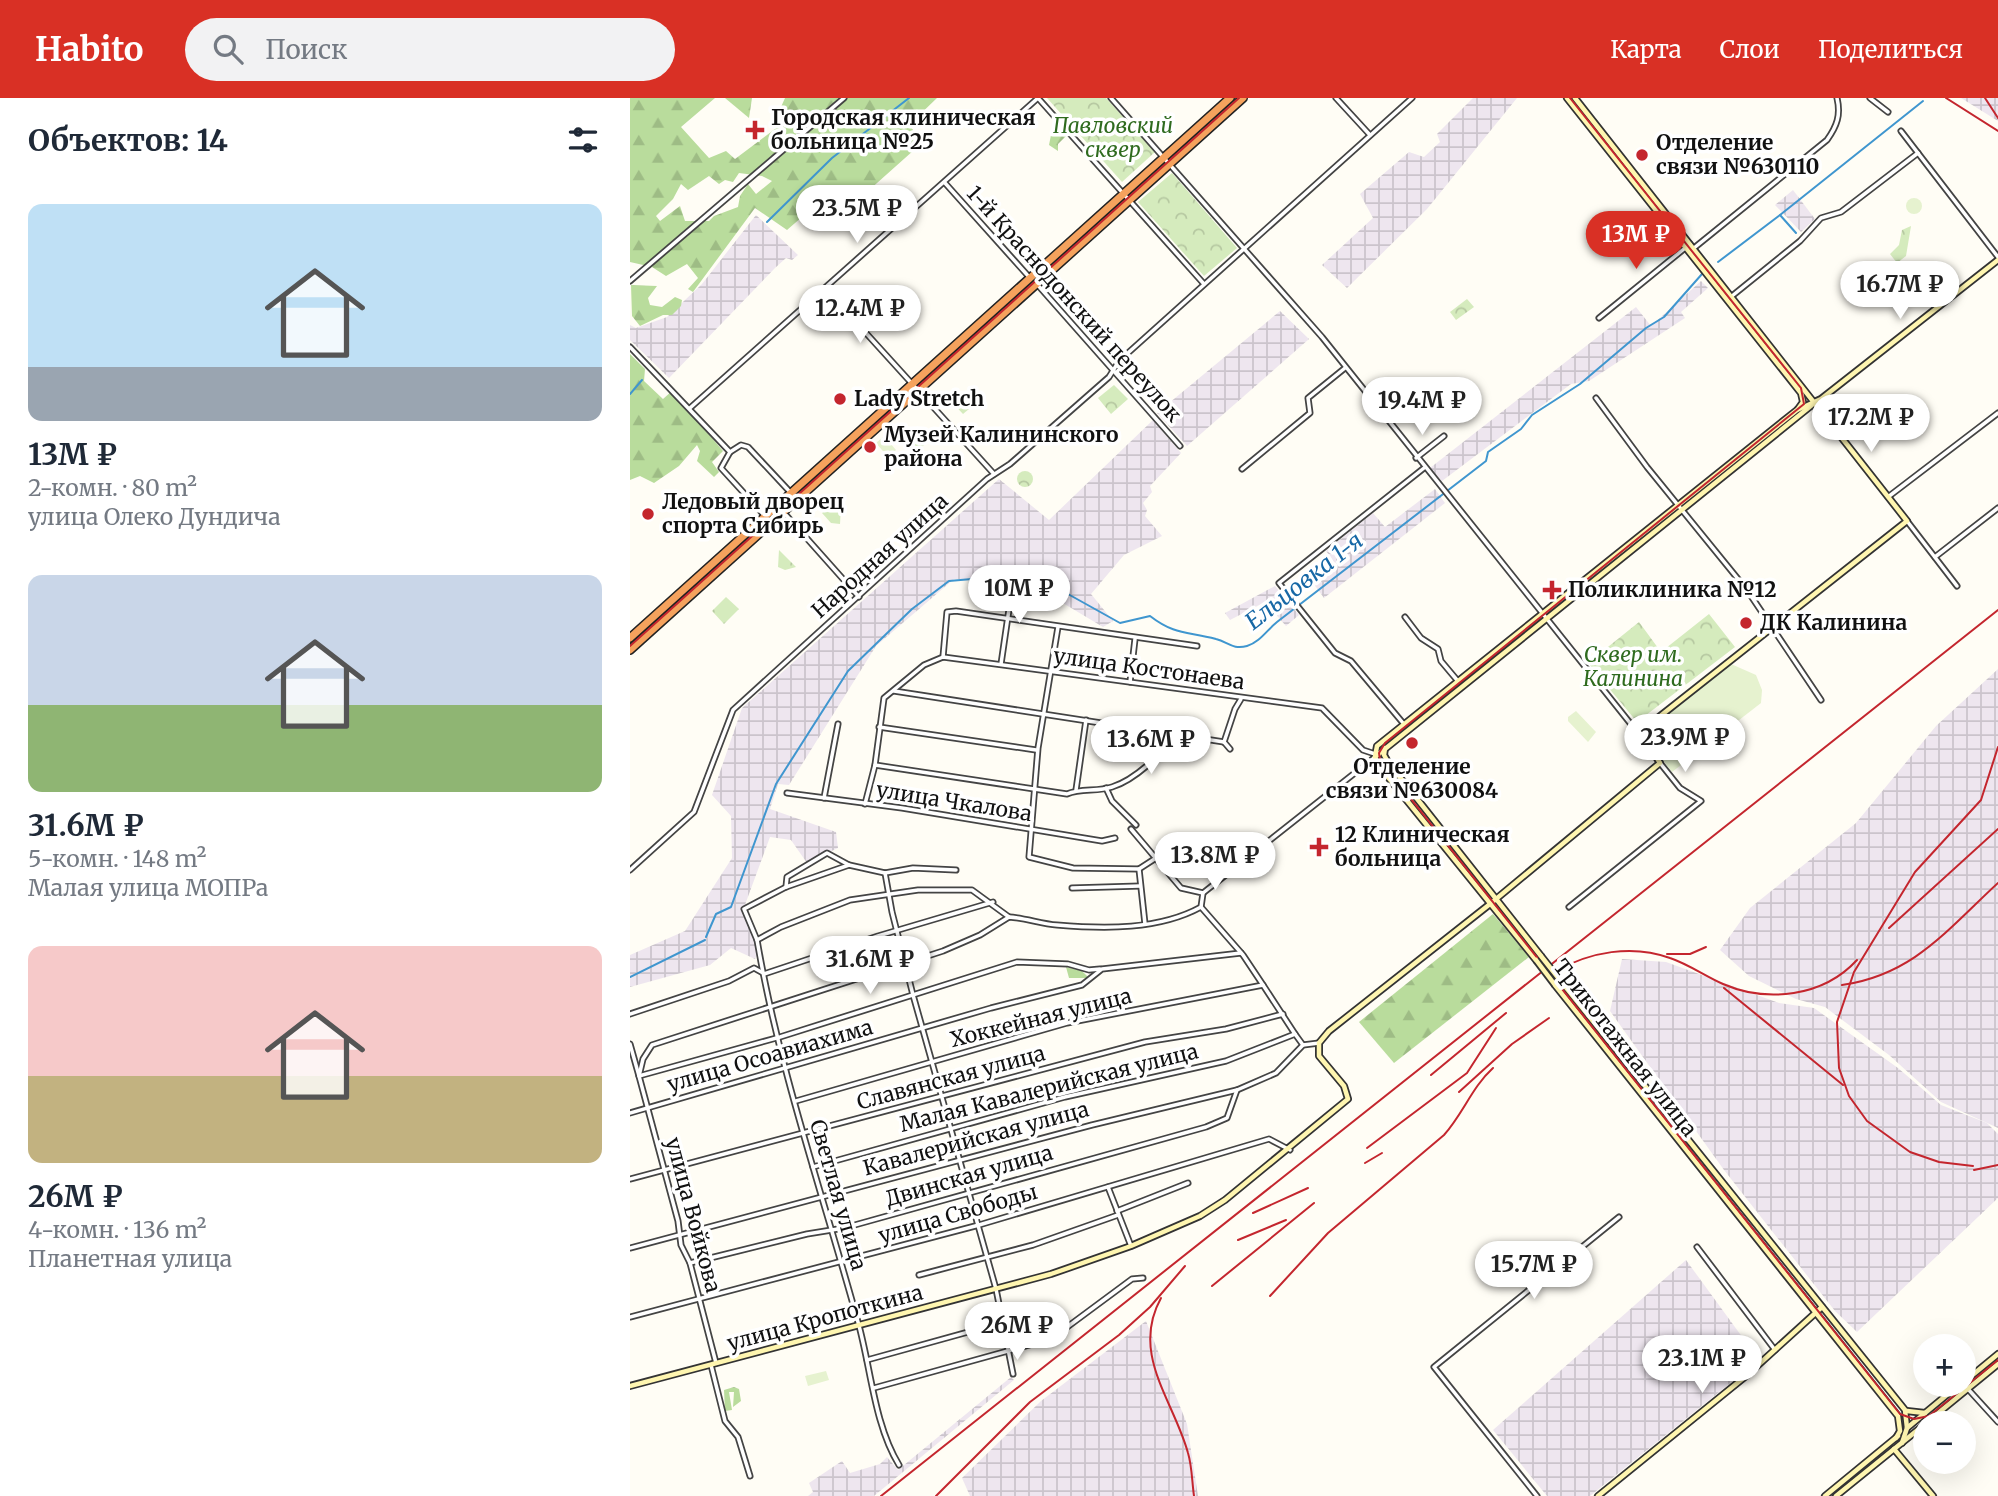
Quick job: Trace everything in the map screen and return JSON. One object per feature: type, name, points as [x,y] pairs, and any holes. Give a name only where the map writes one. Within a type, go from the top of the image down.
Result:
[{"type":"highway","points":[[630,650],[780,509],[1167,160],[1230,98]]},
{"type":"highway","points":[[1167,160],[1243,98]]},
{"type":"highway","points":[[630,638],[766,517],[780,509],[792,493],[914,388]]},
{"type":"main road","points":[[1319,1043],[1329,1031],[1490,904],[1660,762],[1638,733],[1907,520],[1732,296],[1567,98]]},
{"type":"main road","points":[[1575,98],[1803,397],[1815,402]]},
{"type":"main road","points":[[1375,755],[1998,258]]},
{"type":"main road","points":[[1797,410],[1803,397]]},
{"type":"main road","points":[[1375,755],[1385,737],[1797,410],[1815,402]]},
{"type":"main road","name":"Трикотажная улица","points":[[1385,737],[1388,746],[1384,755],[1388,762],[1905,1410]]},
{"type":"main road","name":"Трикотажная улица","points":[[1375,755],[1437,838],[1898,1416]]},
{"type":"main road","points":[[1437,838],[1437,833],[1443,832]]},
{"type":"main road","name":"улица Кропоткина","points":[[630,1386],[1075,1267],[1131,1246],[1207,1212],[1290,1150],[1348,1100],[1344,1086],[1322,1061],[1319,1043]]},
{"type":"main road","points":[[1598,1496],[1775,1350],[1822,1307]]},
{"type":"main road","points":[[1976,1372],[1998,1354]]},
{"type":"main road","points":[[1976,1382],[1998,1364]]},
{"type":"main road","points":[[1927,1411],[1945,1397]]},
{"type":"main road","points":[[1941,1411],[1958,1397]]},
{"type":"main road","points":[[1905,1410],[1913,1414]]},
{"type":"main road","points":[[1902,1443],[1908,1428],[1905,1410]]},
{"type":"main road","points":[[1898,1416],[1913,1421]]},
{"type":"main road","points":[[1896,1438],[1900,1424],[1898,1416]]},
{"type":"main road","points":[[1825,1496],[1913,1424]]},
{"type":"main road","points":[[1836,1496],[1913,1434]]},
{"type":"main road","points":[[1894,1449],[1933,1496]]},
{"type":"street","points":[[630,281],[844,98]]},
{"type":"street","points":[[691,408],[1038,98],[1204,284]]},
{"type":"street","points":[[1111,98],[1345,368],[1638,733]]},
{"type":"street","points":[[1336,98],[1370,135]]},
{"type":"street","name":"Народная улица","points":[[630,870],[694,812],[733,710],[994,474],[1020,455],[1109,377],[1119,361],[1412,98]]},
{"type":"street","points":[[1599,318],[1827,140],[1839,115],[1837,98]]},
{"type":"street","points":[[1871,98],[1888,112]]},
{"type":"street","points":[[1901,131],[1998,258]]},
{"type":"street","points":[[1732,296],[1800,241],[1821,218],[1841,212],[1918,153]]},
{"type":"street","name":"1-й Краснодонский переулок","points":[[946,183],[1180,446]]},
{"type":"street","points":[[826,289],[994,474]]},
{"type":"street","points":[[630,347],[691,408],[730,452]]},
{"type":"street","points":[[1242,469],[1310,413],[1308,398],[1345,368]]},
{"type":"street","points":[[1596,398],[1773,627],[1821,701]]},
{"type":"street","points":[[1888,497],[1998,413]]},
{"type":"street","points":[[1416,458],[1444,436]]},
{"type":"street","points":[[766,517],[721,468],[730,452],[741,445],[748,447],[792,493]]},
{"type":"street","points":[[1403,723],[1351,661],[1335,653],[1279,583],[1424,468]]},
{"type":"street","points":[[737,506],[747,497]]},
{"type":"street","points":[[1934,557],[1998,508]]},
{"type":"street","points":[[780,509],[859,597]]},
{"type":"street","points":[[1907,520],[1957,586]]},
{"type":"street","points":[[1001,664],[1013,582]]},
{"type":"street","points":[[865,804],[875,765],[884,698],[924,665],[943,657],[947,612],[1008,617],[1135,639],[1196,646]]},
{"type":"street","points":[[1405,617],[1421,638],[1430,641],[1438,649],[1441,661],[1457,680]]},
{"type":"street","points":[[1058,627],[1037,751],[1031,859],[1073,868],[1139,869],[1156,858]]},
{"type":"street","points":[[1130,682],[1135,639]]},
{"type":"street","name":"улица Костонаева","points":[[943,657],[1322,708]]},
{"type":"street","points":[[894,691],[1224,742],[1230,749]]},
{"type":"street","points":[[1224,742],[1241,699]]},
{"type":"street","name":"Трикотажная улица","points":[[1322,708],[1363,750],[1375,755]]},
{"type":"street","points":[[1076,790],[1086,720]]},
{"type":"street","points":[[824,798],[838,724]]},
{"type":"street","points":[[879,727],[1037,751]]},
{"type":"street","points":[[875,765],[1067,794],[1076,790],[1107,788],[1131,776],[1166,748],[1177,734]]},
{"type":"street","points":[[1319,1043],[1303,1045],[1293,1035],[1283,1014],[1241,953],[1201,907],[1203,893],[1375,755]]},
{"type":"street","points":[[1569,907],[1701,801],[1680,788],[1660,762]]},
{"type":"street","points":[[1107,788],[1112,802],[1136,825]]},
{"type":"street","name":"улица Чкалова","points":[[787,793],[1102,841],[1115,838]]},
{"type":"street","points":[[1131,829],[1181,888],[1203,893]]},
{"type":"street","points":[[849,865],[786,887],[787,877],[824,854],[832,854],[849,865],[885,873],[913,868],[956,870]]},
{"type":"street","points":[[1139,869],[1145,924]]},
{"type":"street","points":[[885,873],[905,963],[996,1289],[1013,1374]]},
{"type":"street","points":[[1072,888],[1140,886]]},
{"type":"street","name":"Светлая улица","points":[[786,887],[744,909],[757,940],[803,1133],[859,1325],[884,1427],[899,1465]]},
{"type":"street","points":[[757,940],[818,911],[850,900],[962,888],[972,890],[993,902],[1009,917],[1059,925],[1173,921],[1201,907]]},
{"type":"street","points":[[630,1014],[729,981],[754,968],[764,973],[993,902]]},
{"type":"street","points":[[1009,917],[980,935],[905,963],[658,1041],[647,1050],[642,1075],[780,1037],[1017,962],[1068,964],[1089,970],[1241,953]]},
{"type":"street","name":"улица Осоавиахима","points":[[630,1113],[1082,985],[1102,969]]},
{"type":"street","points":[[1089,970],[1092,977]]},
{"type":"street","name":"Хоккейная улица","points":[[796,1101],[1067,1023],[1263,985]]},
{"type":"street","name":"Славянская улица","points":[[630,1179],[1145,1042],[1226,1029],[1283,1014]]},
{"type":"street","name":"Малая Кавалерийская улица","points":[[813,1167],[951,1127],[1173,1070],[1226,1061],[1293,1035]]},
{"type":"street","name":"улица Войкова","points":[[630,1044],[642,1075],[648,1108],[681,1232],[681,1245],[690,1263],[700,1299],[725,1421],[738,1437],[750,1476]]},
{"type":"street","name":"Кавалерийская улица","points":[[630,1248],[681,1232],[1237,1090],[1276,1073],[1303,1045]]},
{"type":"street","name":"Двинская улица","points":[[690,1263],[807,1234],[832,1231],[1206,1127],[1227,1118],[1237,1090]]},
{"type":"street","name":"улица Свободы","points":[[630,1317],[979,1225],[1269,1139],[1290,1150]]},
{"type":"street","points":[[919,1275],[988,1258],[1118,1213],[1188,1183]]},
{"type":"street","points":[[1108,1187],[1131,1246]]},
{"type":"street","points":[[1537,1496],[1434,1367],[1619,1217]]},
{"type":"street","points":[[1697,1247],[1775,1350]]},
{"type":"street","points":[[874,1388],[1051,1339],[1132,1279],[1143,1278]]},
{"type":"street","points":[[867,1360],[1044,1311]]},
{"type":"street","points":[[1975,1397],[1998,1422]]},
{"type":"shaded area","points":[[1473,98],[1517,98],[1427,209],[1347,288],[1322,265],[1373,218],[1360,194],[1409,152],[1424,157],[1440,142],[1437,134]]},
{"type":"shaded area","points":[[1961,98],[1998,98],[1998,121]]},
{"type":"shaded area","points":[[1793,190],[1815,219],[1801,232],[1775,205]]},
{"type":"shaded area","points":[[756,215],[798,255],[792,260],[786,258],[775,268],[669,378],[630,340],[630,325],[636,328],[667,317],[702,284]]},
{"type":"shaded area","points":[[1701,281],[1708,288],[1681,312],[1685,318],[1589,381],[1571,384],[1442,481],[1430,468],[1636,307],[1651,326]]},
{"type":"shaded area","points":[[1280,311],[1309,339],[1187,446],[1157,413]]},
{"type":"shaded area","points":[[1153,420],[1181,453],[1150,486],[1152,492],[1143,503],[1147,510],[1145,516],[1162,536],[1124,555],[1091,594],[1113,621],[1103,627],[1036,587],[1001,579],[954,579],[876,646],[789,785],[778,784],[770,809],[836,832],[838,848],[807,863],[791,840],[770,837],[742,913],[759,951],[755,959],[731,948],[710,965],[630,987],[630,955],[685,931],[732,858],[731,816],[712,795],[742,708],[999,479],[1049,520]]},
{"type":"shaded area","points":[[1435,489],[1445,503],[1324,598],[1313,583],[1336,565],[1326,551],[1373,513],[1385,527]]},
{"type":"shaded area","points":[[1275,586],[1299,615],[1286,626],[1265,602],[1230,620],[1225,613]]},
{"type":"shaded area","points":[[1998,669],[1998,1128],[1941,1102],[1889,1055],[1825,1007],[1796,999],[1749,976],[1720,950],[1750,908],[1856,823],[1936,726]]},
{"type":"shaded area","points":[[1622,959],[1666,962],[1779,1003],[1814,1008],[1898,1068],[1941,1105],[1987,1123],[1998,1134],[1998,1198],[1857,1332],[1835,1311],[1724,1170],[1610,1011]]},
{"type":"shaded area","points":[[1686,1260],[1759,1360],[1590,1496],[1547,1496],[1493,1430]]},
{"type":"shaded area","points":[[1146,1321],[1187,1424],[1198,1496],[970,1496],[962,1478],[1041,1401]]},
{"type":"shaded area","points":[[1011,1377],[1014,1380],[874,1496],[808,1496],[813,1492],[809,1483],[842,1461],[850,1473],[880,1464],[887,1457],[898,1470]]},
{"type":"green space","points":[[630,98],[715,98],[681,127],[709,158],[726,151],[735,159],[791,117],[781,107],[785,98],[937,98],[909,125],[923,142],[840,216],[825,197],[787,230],[755,208],[693,292],[688,289],[698,278],[687,264],[666,276],[652,267],[630,262]],"holes":[[[739,173],[762,176],[772,181],[756,194],[748,184],[740,196],[738,207],[714,216],[709,221],[685,221],[680,206],[660,221],[656,216],[673,199],[681,184],[688,190],[709,176],[719,184],[725,180],[733,182]]]},
{"type":"green space","points":[[725,98],[752,98],[749,118]]},
{"type":"green space","name":"Павловский сквер","points":[[1047,98],[1106,98],[1155,152],[1122,182]]},
{"type":"green space","points":[[1053,125],[1057,125],[1067,135],[1058,144],[1058,151],[1049,145]]},
{"type":"green space","name":"Павловский сквер","points":[[1172,173],[1237,248],[1204,276],[1138,202]]},
{"type":"green space","points":[[1914,198],[1920,200],[1920,212],[1914,214],[1908,212],[1906,206],[1908,200]]},
{"type":"green space","points":[[1911,226],[1906,256],[1897,263],[1890,254],[1899,245],[1902,230]]},
{"type":"green space","points":[[631,285],[657,286],[648,298],[650,305],[662,307],[675,297],[682,300],[681,306],[672,315],[663,315],[640,326],[632,316]]},
{"type":"green space","points":[[1467,299],[1474,307],[1456,320],[1450,312]]},
{"type":"green space","points":[[630,354],[645,369],[644,381],[663,399],[672,391],[723,451],[712,462],[719,472],[714,477],[697,461],[700,451],[697,445],[679,466],[654,483],[640,476],[630,480]]},
{"type":"green space","points":[[1114,385],[1128,399],[1111,414],[1098,398]]},
{"type":"green space","points":[[953,391],[969,409],[963,414],[947,397]]},
{"type":"green space","points":[[919,429],[925,432],[928,438],[925,444],[919,447],[913,444],[910,438],[913,432]]},
{"type":"green space","points":[[884,436],[896,450],[888,457],[876,443]]},
{"type":"green space","points":[[1022,471],[1028,471],[1033,479],[1031,485],[1022,487],[1017,482],[1017,476]]},
{"type":"green space","points":[[836,501],[841,506],[840,524],[831,523],[822,513]]},
{"type":"green space","points":[[928,502],[939,514],[911,539],[901,527]]},
{"type":"green space","points":[[779,550],[796,567],[785,570],[778,567]]},
{"type":"green space","points":[[726,597],[739,609],[724,624],[712,611]]},
{"type":"green space","name":"Сквер им. Калинина","points":[[1709,614],[1735,647],[1637,722],[1588,663],[1639,622],[1661,652]]},
{"type":"green space","points":[[1731,664],[1756,675],[1762,690],[1761,703],[1672,772],[1642,734]]},
{"type":"green space","points":[[1576,711],[1596,732],[1588,742],[1568,721],[1568,717]]},
{"type":"green space","points":[[1493,914],[1529,957],[1394,1063],[1359,1022]]},
{"type":"green space","points":[[1066,967],[1082,971],[1089,978],[1069,978]]},
{"type":"green space","points":[[826,1371],[829,1380],[808,1386],[805,1376]]},
{"type":"green space","points":[[734,1387],[739,1389],[741,1401],[733,1407],[734,1392],[729,1392],[732,1410],[725,1411],[724,1390]]},
{"type":"waterway","points":[[767,222],[832,158],[909,98]]},
{"type":"waterway","name":"Ельцовка 1-я","points":[[1780,215],[1923,101]]},
{"type":"waterway","name":"Ельцовка 1-я","points":[[1718,262],[1780,215],[1796,233]]},
{"type":"waterway","name":"Ельцовка 1-я","points":[[706,937],[716,914],[731,907],[776,784],[848,671],[912,609],[949,581],[995,577],[1041,579],[1120,623],[1150,616],[1167,627],[1182,632],[1238,647],[1252,644],[1486,461],[1488,452],[1521,429],[1532,415],[1580,384],[1646,328],[1664,317],[1702,274]]},
{"type":"waterway","points":[[630,394],[642,380]]},
{"type":"waterway","name":"Ельцовка 1-я","points":[[630,977],[705,940]]},
{"type":"tram line","points":[[630,646],[1239,98]]},
{"type":"tram line","points":[[1570,98],[1801,388],[1804,404],[1385,743],[1379,753],[1380,760],[1900,1414],[1914,1419],[1929,1416],[1998,1360]]},
{"type":"railway","points":[[1946,98],[1998,131]]},
{"type":"railway","points":[[1985,98],[1998,118]]},
{"type":"railway","points":[[881,1496],[1998,610]]},
{"type":"railway","points":[[1973,1166],[1939,1162],[1910,1152],[1867,1121],[1849,1096],[1839,1068],[1837,1022],[1854,972],[1915,872],[1981,800],[1998,747]]},
{"type":"railway","points":[[1889,928],[1998,829]]},
{"type":"railway","points":[[1842,985],[1867,980],[1909,961],[1928,948],[1998,883]]},
{"type":"railway","points":[[1667,954],[1690,954],[1706,947]]},
{"type":"railway","points":[[1556,971],[1597,955],[1641,951],[1677,961],[1740,990],[1776,995],[1811,989],[1828,982],[1857,960]]},
{"type":"railway","points":[[1724,988],[1843,1085]]},
{"type":"railway","points":[[1431,1075],[1506,1013]]},
{"type":"railway","points":[[1459,1092],[1512,1044],[1549,1018]]},
{"type":"railway","points":[[1367,1148],[1467,1073],[1496,1028]]},
{"type":"railway","points":[[1270,1296],[1328,1233],[1444,1135],[1493,1068]]},
{"type":"railway","points":[[1365,1163],[1382,1153]]},
{"type":"railway","points":[[1974,1170],[1998,1165]]},
{"type":"railway","points":[[1253,1213],[1308,1188]]},
{"type":"railway","points":[[1212,1286],[1314,1203]]},
{"type":"railway","points":[[1238,1240],[1286,1220]]},
{"type":"railway","points":[[936,1496],[1030,1402],[1119,1335],[1150,1307],[1185,1266]]},
{"type":"railway","points":[[1161,1298],[1153,1319],[1150,1339],[1152,1358],[1188,1453],[1194,1496]]},
{"type":"place","name":"Городская клиническая больница №25","points":[[755,130]]},
{"type":"place","name":"Отделение связи №630110","points":[[1642,155]]},
{"type":"place","name":"Lady Stretch","points":[[840,399]]},
{"type":"place","name":"Музей Калининского района","points":[[870,447]]},
{"type":"place","name":"Ледовый дворец спорта Сибирь","points":[[648,514]]},
{"type":"place","name":"Поликлиника №12","points":[[1552,590]]},
{"type":"place","name":"ДК Калинина","points":[[1746,623]]},
{"type":"place","name":"Отделение связи №630084","points":[[1412,743]]},
{"type":"place","name":"12 Клиническая больница","points":[[1319,847]]}]
